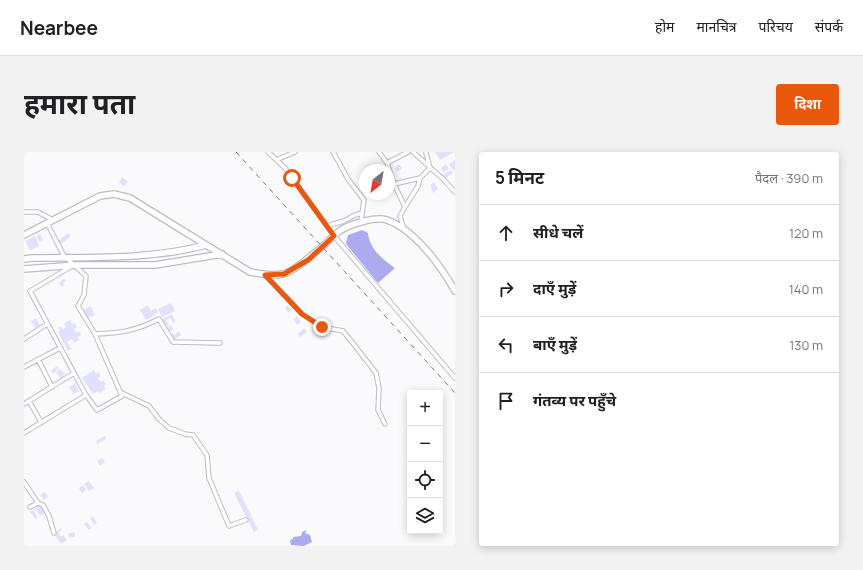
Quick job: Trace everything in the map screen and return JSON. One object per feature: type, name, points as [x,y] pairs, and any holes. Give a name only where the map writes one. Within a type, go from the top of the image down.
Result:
[{"type":"main road","points":[[25,232],[50,222],[100,196],[114,194],[130,198],[250,272],[265,275],[284,274],[308,260],[340,230],[361,221],[386,219],[404,229],[422,246],[444,272],[455,292]]},
{"type":"main road","points":[[24,259],[65,257],[83,258],[155,254],[191,249],[206,245]]},
{"type":"main road","points":[[24,269],[74,265],[155,265],[222,254]]},
{"type":"street","points":[[268,152],[285,168],[334,236],[455,378]]},
{"type":"street","points":[[276,160],[295,152]]},
{"type":"street","points":[[333,152],[348,180],[364,200],[361,221]]},
{"type":"street","points":[[379,152],[383,154],[387,163],[408,152]]},
{"type":"street","points":[[413,152],[455,192]]},
{"type":"street","points":[[426,153],[430,168]]},
{"type":"street","points":[[404,229],[400,216],[418,186],[420,178],[430,168]]},
{"type":"street","points":[[395,184],[420,178]]},
{"type":"street","points":[[395,186],[405,207]]},
{"type":"street","points":[[24,212],[38,212],[50,222],[65,257],[74,265],[86,276],[84,295],[78,306],[95,334],[122,396],[97,410],[86,395],[30,291],[74,265]]},
{"type":"street","points":[[327,226],[344,221],[362,213]]},
{"type":"street","points":[[265,275],[302,314],[322,327],[343,331],[352,342],[368,365],[376,373],[379,388],[378,410],[385,424]]},
{"type":"street","points":[[95,334],[118,333],[143,327],[159,319],[173,342],[220,343]]},
{"type":"street","points":[[24,339],[47,324]]},
{"type":"street","points":[[24,367],[60,348]]},
{"type":"street","points":[[38,359],[52,387]]},
{"type":"street","points":[[24,404],[74,373]]},
{"type":"street","points":[[120,392],[149,406],[159,419],[169,428],[185,434],[194,435],[207,455],[209,478],[229,526],[246,520]]},
{"type":"street","points":[[24,432],[86,395]]},
{"type":"street","points":[[29,401],[41,422]]},
{"type":"street","points":[[24,482],[38,503],[43,505],[49,516],[54,533]]},
{"type":"street","points":[[30,508],[38,503]]},
{"type":"water","points":[[362,230],[368,233],[371,244],[377,253],[395,268],[378,283],[346,244],[348,235]]},
{"type":"water","points":[[307,530],[305,533],[310,535],[312,542],[304,546],[291,545],[290,540],[293,539],[293,537],[301,536],[302,532]]},
{"type":"building","points":[[435,152],[454,152],[440,160]]},
{"type":"building","points":[[455,160],[455,170],[454,171],[449,164]]},
{"type":"building","points":[[399,164],[402,168],[397,172],[395,168]]},
{"type":"building","points":[[446,164],[449,169],[443,172],[441,168]]},
{"type":"building","points":[[451,170],[453,173],[445,179],[443,175]]},
{"type":"building","points":[[122,177],[128,182],[124,186],[119,182]]},
{"type":"building","points":[[434,182],[438,189],[433,193],[430,185]]},
{"type":"building","points":[[68,233],[71,236],[60,245],[57,242]]},
{"type":"building","points":[[40,234],[43,240],[39,241],[36,236]]},
{"type":"building","points":[[35,236],[39,246],[30,250],[25,241]]},
{"type":"building","points":[[64,279],[66,281],[63,283],[64,285],[62,287],[59,283]]},
{"type":"building","points":[[171,303],[175,311],[162,317],[158,309]]},
{"type":"building","points":[[148,305],[151,311],[155,308],[158,312],[146,320],[140,310]]},
{"type":"building","points":[[287,305],[292,309],[289,313],[285,309]]},
{"type":"building","points":[[91,306],[95,315],[87,318],[83,310]]},
{"type":"building","points":[[172,314],[176,322],[173,323],[170,318],[166,320],[169,325],[166,327],[162,319]]},
{"type":"building","points":[[297,316],[301,322],[297,325],[294,319]]},
{"type":"building","points":[[36,318],[40,325],[35,328],[31,321]]},
{"type":"building","points":[[70,320],[72,324],[75,323],[77,327],[74,329],[76,333],[79,331],[81,335],[78,337],[79,340],[74,343],[72,339],[67,342],[72,349],[68,351],[58,332],[60,330],[58,328],[61,326],[62,329],[66,327],[64,324]]},
{"type":"building","points":[[171,325],[173,330],[169,332],[166,328]]},
{"type":"building","points":[[304,328],[307,332],[300,337],[298,334]]},
{"type":"building","points":[[179,331],[181,335],[174,340],[170,334],[172,333],[174,335]]},
{"type":"building","points":[[57,366],[59,368],[53,374],[51,371]]},
{"type":"building","points":[[60,369],[65,374],[61,378],[56,373]]},
{"type":"building","points":[[94,370],[96,374],[98,372],[101,376],[98,378],[101,382],[103,380],[106,384],[104,386],[106,389],[100,393],[98,391],[93,394],[82,378]]},
{"type":"building","points":[[75,384],[79,391],[74,394],[69,387]]},
{"type":"building","points":[[105,436],[106,439],[97,444],[96,441]]},
{"type":"building","points":[[102,458],[105,462],[100,466],[97,461]]},
{"type":"building","points":[[89,481],[94,488],[89,491],[84,484]]},
{"type":"building","points":[[83,485],[86,490],[82,493],[79,488]]},
{"type":"building","points":[[239,491],[258,530],[254,532],[234,493]]},
{"type":"building","points":[[44,492],[48,496],[44,500],[40,495]]},
{"type":"building","points":[[40,505],[45,513],[40,516],[36,510],[34,511],[38,518],[35,519],[30,512]]},
{"type":"building","points":[[93,517],[97,523],[94,525],[90,518]]},
{"type":"building","points":[[87,522],[92,528],[89,530],[84,524]]},
{"type":"building","points":[[61,528],[62,530],[58,533],[61,537],[63,535],[67,540],[61,544],[54,534]]},
{"type":"building","points":[[74,532],[75,536],[70,538],[68,534]]},
{"type":"railway","points":[[236,152],[455,393]]},
{"type":"route","points":[[292,178],[334,236],[308,260],[284,274],[265,275],[302,314],[322,327]]}]
